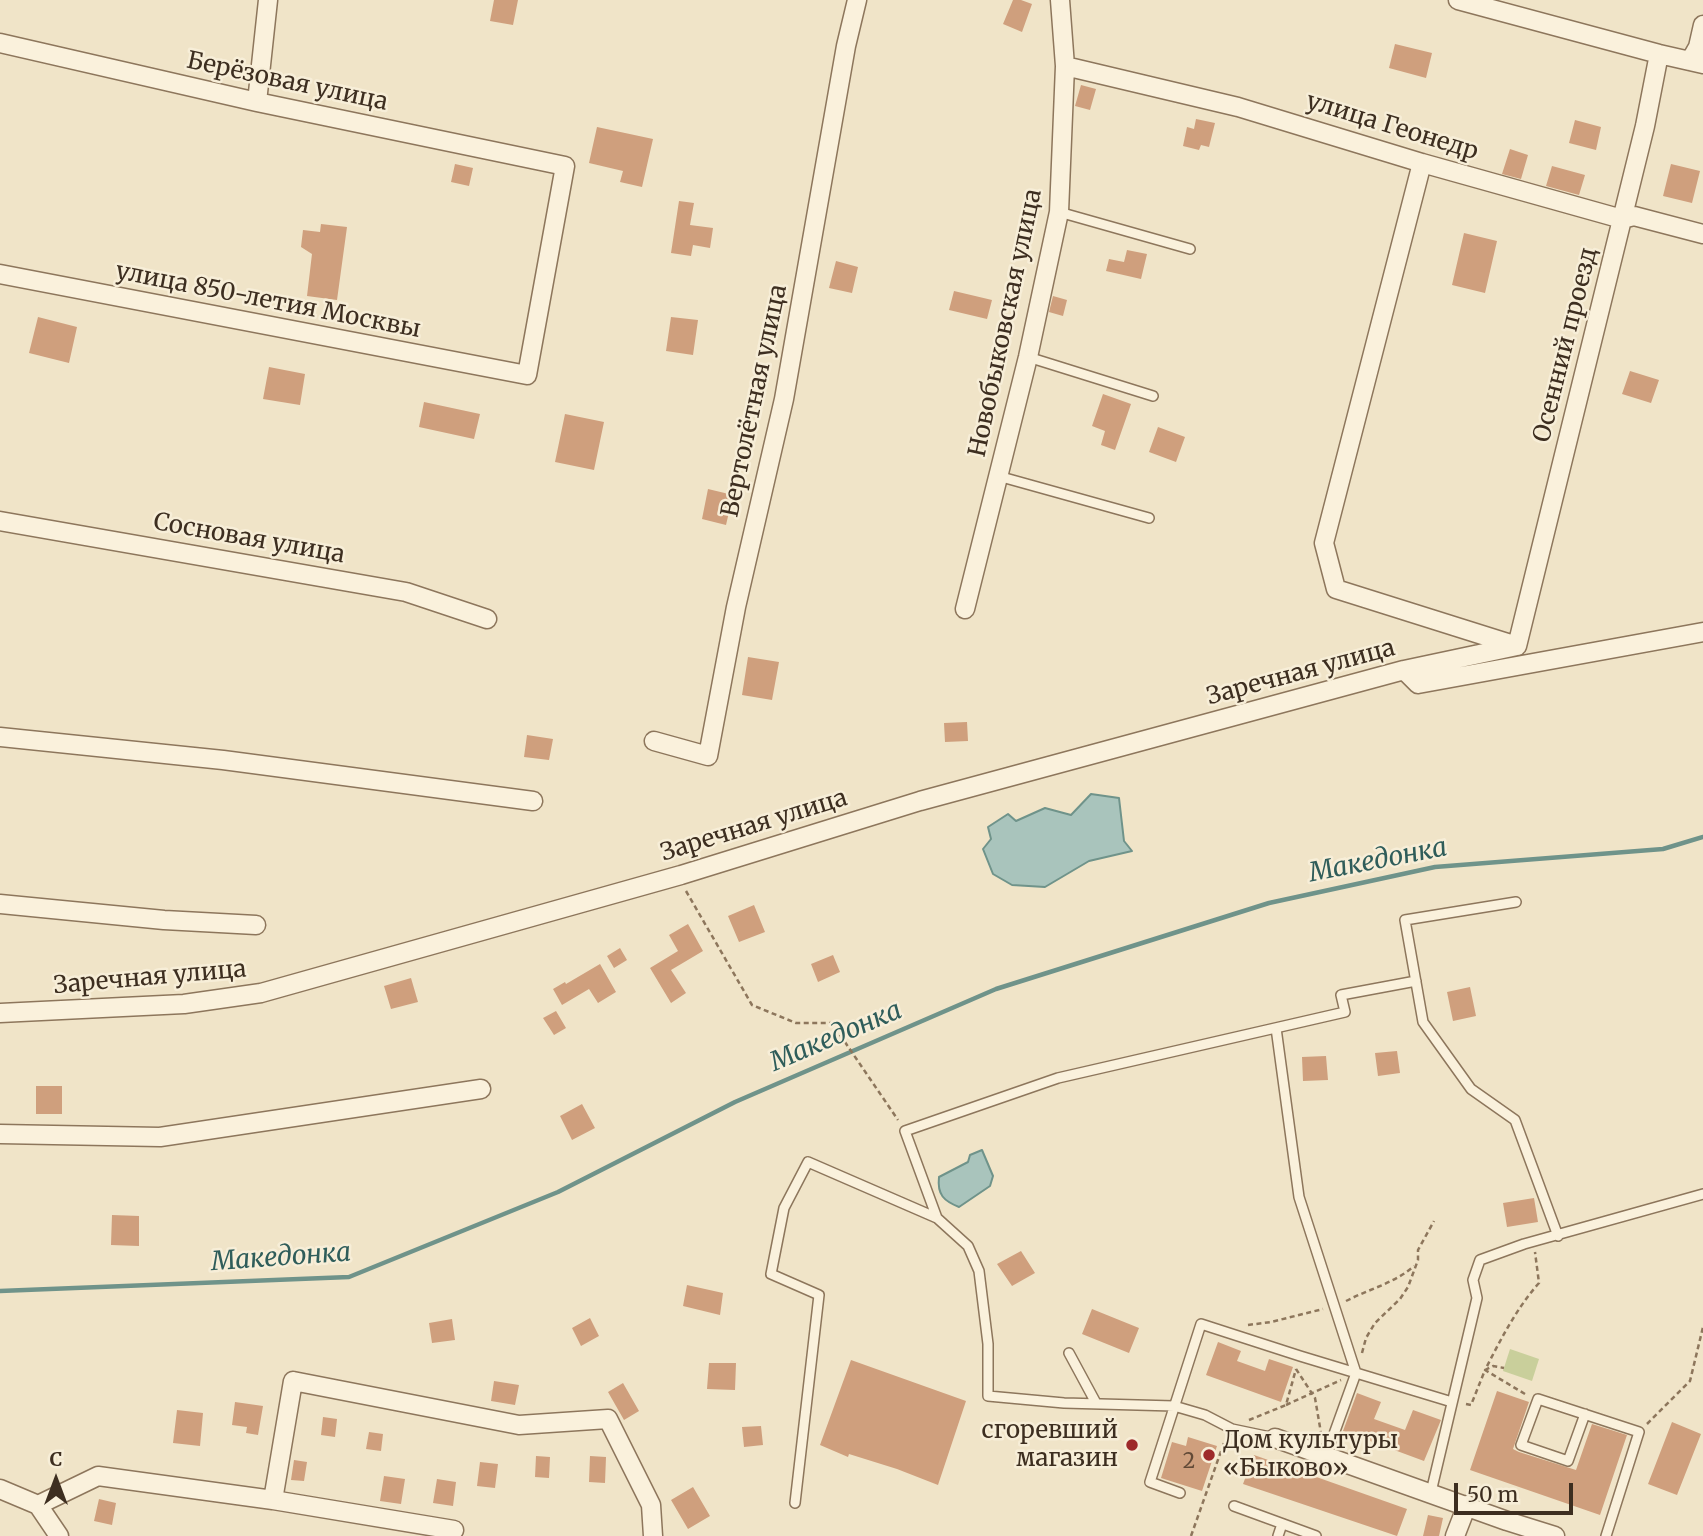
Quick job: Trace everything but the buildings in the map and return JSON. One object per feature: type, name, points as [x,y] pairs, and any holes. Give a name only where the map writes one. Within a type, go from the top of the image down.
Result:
[{"type":"street","points":[[257,102],[268,0]]},
{"type":"street","name":"Вертолётная улица","points":[[654,741],[708,756],[736,607],[784,399],[846,46],[857,0]]},
{"type":"street","name":"Новобыковская улица","points":[[965,609],[1028,357],[1059,212],[1065,66],[1060,0]]},
{"type":"street","points":[[1458,0],[1696,63],[1703,25]]},
{"type":"street","name":"Берёзовая улица","points":[[0,43],[257,102],[565,166],[527,375]]},
{"type":"street","name":"Осенний проезд","points":[[1517,646],[1645,126],[1659,54]]},
{"type":"street","name":"улица Геонедр","points":[[1065,66],[1238,107],[1622,219],[1634,216],[1703,234]]},
{"type":"street","points":[[1423,163],[1324,543],[1336,589],[1517,646]]},
{"type":"street","name":"улица 850-летия Москвы","points":[[0,274],[527,375]]},
{"type":"street","name":"Сосновая улица","points":[[0,521],[406,592],[487,619]]},
{"type":"street","points":[[1404,670],[1418,684],[1703,632]]},
{"type":"street","name":"Заречная улица","points":[[0,1013],[184,1004],[261,993],[681,875],[920,801],[1404,670],[1517,646]]},
{"type":"street","points":[[0,737],[223,760],[533,801]]},
{"type":"street","points":[[0,904],[164,920],[256,925]]},
{"type":"street","points":[[0,1134],[160,1137],[481,1089]]},
{"type":"street","points":[[273,1500],[293,1381],[520,1425],[608,1419],[651,1505],[653,1536]]},
{"type":"street","points":[[1275,1438],[1555,1536]]},
{"type":"street","points":[[38,1505],[98,1476],[273,1500],[454,1530]]},
{"type":"street","points":[[0,1489],[38,1505],[60,1536]]},
{"type":"street","points":[[1455,1536],[1466,1505]]},
{"type":"lane","points":[[1059,212],[1190,249]]},
{"type":"lane","points":[[1028,357],[1153,396]]},
{"type":"lane","points":[[998,476],[1149,518]]},
{"type":"lane","points":[[1516,902],[1405,920],[1423,1022],[1471,1089],[1515,1120],[1558,1236]]},
{"type":"lane","points":[[937,1218],[905,1131],[1058,1078],[1345,1012],[1341,995],[1416,981]]},
{"type":"lane","points":[[1276,1028],[1299,1197],[1356,1373],[1325,1455]]},
{"type":"lane","points":[[796,1503],[819,1294],[771,1274],[784,1208],[808,1162],[937,1218],[968,1246],[979,1271],[988,1343],[988,1396],[1174,1406],[1205,1415],[1229,1427],[1275,1438]]},
{"type":"lane","points":[[1431,1492],[1477,1298],[1473,1280],[1480,1260],[1534,1241],[1703,1194]]},
{"type":"lane","points":[[1180,1493],[1150,1482],[1201,1324],[1452,1402]]},
{"type":"lane","points":[[1069,1353],[1096,1403]]},
{"type":"lane","points":[[1585,1414],[1568,1461],[1521,1445],[1538,1399],[1585,1414],[1639,1432],[1606,1536]]},
{"type":"lane","points":[[1234,1506],[1316,1536]]},
{"type":"lane","points":[[1278,1536],[1282,1524]]},
{"type":"path","points":[[681,875],[689,899],[752,1005],[796,1023],[832,1023],[905,1131]]},
{"type":"path","points":[[1191,1536],[1229,1427],[1356,1373],[1366,1338],[1375,1323],[1400,1299],[1408,1287],[1418,1260],[1418,1250],[1434,1221]]},
{"type":"path","points":[[1452,1402],[1471,1405],[1505,1331],[1539,1283],[1534,1241]]},
{"type":"path","points":[[1639,1432],[1690,1381],[1703,1327]]},
{"type":"path","points":[[1485,1370],[1493,1366],[1504,1368]]},
{"type":"path","points":[[1286,1405],[1296,1369],[1315,1398],[1325,1455]]},
{"type":"path","points":[[1485,1370],[1537,1402]]},
{"type":"green space","points":[[1510,1349],[1539,1359],[1532,1381],[1503,1371]]},
{"type":"water","points":[[1091,794],[1119,798],[1124,841],[1132,851],[1089,861],[1045,887],[1012,885],[993,874],[983,849],[991,839],[988,827],[1008,814],[1016,821],[1045,808],[1071,815]]},
{"type":"water","points":[[982,1150],[993,1176],[990,1186],[959,1207],[949,1202],[940,1193],[939,1177],[968,1162],[970,1155]]},
{"type":"waterway","name":"Македонка","points":[[0,1291],[349,1277],[558,1192],[735,1102],[996,989],[1269,903],[1435,867],[1663,849],[1703,837]]},
{"type":"place","name":"сгоревший магазин","points":[[1132,1445]]},
{"type":"place","name":"Дом культуры «Быково»","points":[[1209,1455]]}]
